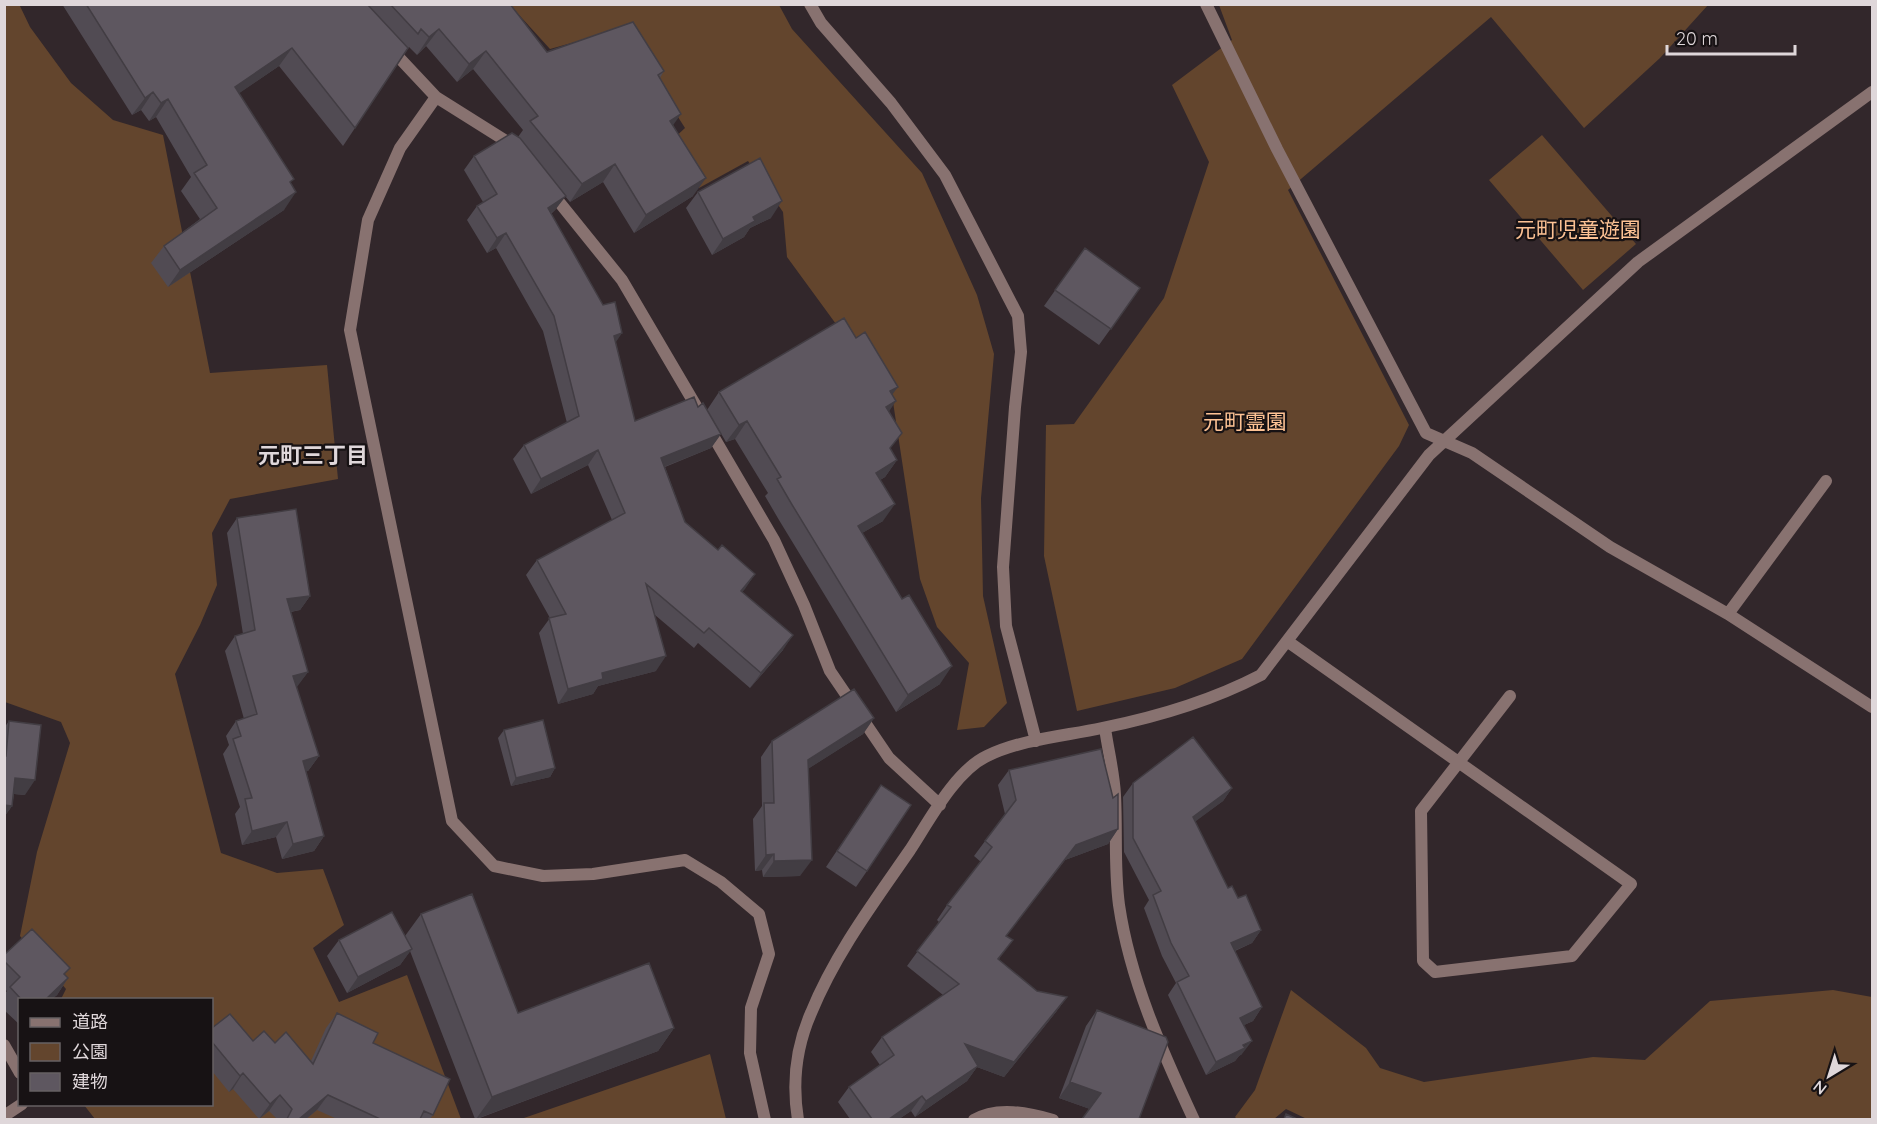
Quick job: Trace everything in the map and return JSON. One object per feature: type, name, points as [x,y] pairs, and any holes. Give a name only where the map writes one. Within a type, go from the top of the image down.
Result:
[{"type":"street","points":[[810,4],[821,23],[891,103],[945,175],[1018,316],[1021,352],[1003,567],[1006,626],[1036,741]]},
{"type":"street","points":[[1206,4],[1277,149],[1426,433],[1472,453],[1610,547],[1728,614],[1872,707]]},
{"type":"street","points":[[380,38],[435,97],[515,147],[522,156]]},
{"type":"street","points":[[798,1119],[794,1097],[796,1059],[810,1013],[846,944],[957,781],[986,756],[1036,741],[1105,728],[1180,709],[1224,694],[1261,675],[1429,455],[1638,262],[1872,92]]},
{"type":"street","points":[[435,97],[400,148],[368,220],[350,330],[452,821],[494,866],[543,876],[563,876],[593,874],[685,860],[720,882],[759,914],[769,954],[751,1008],[750,1053],[765,1119]]},
{"type":"street","points":[[543,183],[622,280],[774,540],[804,605],[830,671],[889,758],[940,805]]},
{"type":"street","points":[[1728,614],[1826,481]]},
{"type":"street","points":[[1287,641],[1458,764],[1631,884],[1572,956],[1435,972],[1423,961],[1421,811],[1458,764],[1510,696]]},
{"type":"street","points":[[1105,728],[1115,794],[1114,839],[1119,904],[1132,967],[1165,1057],[1194,1119]]},
{"type":"street","points":[[4,1045],[18,1069]]},
{"type":"street","points":[[4,1116],[19,1106]]},
{"type":"street","points":[[974,1119],[982,1115],[1026,1112],[1053,1119]]},
{"type":"green space","points":[[19,4],[30,27],[71,83],[113,120],[163,135],[210,373],[327,365],[338,479],[230,499],[212,533],[217,585],[175,674],[221,853],[277,873],[323,869],[344,925],[313,948],[339,1002],[407,975],[461,1119],[95,1119],[85,1106],[213,1106],[213,998],[62,998],[66,989],[20,936],[37,852],[70,743],[61,722],[5,702],[4,5]]},
{"type":"green space","points":[[510,5],[779,5],[792,29],[922,173],[977,295],[994,354],[981,498],[983,596],[1007,703],[984,727],[957,730],[969,663],[937,627],[920,579],[893,402],[787,257],[783,212],[748,161],[699,188],[670,142],[685,128],[622,29],[550,49]]},
{"type":"green space","name":"元町霊園","points":[[1219,5],[1708,5],[1660,58],[1584,128],[1491,17],[1288,190],[1409,425],[1399,446],[1242,659],[1175,688],[1077,711],[1044,556],[1046,425],[1074,424],[1164,298],[1209,162],[1172,85],[1232,40]]},
{"type":"green space","name":"元町児童遊園","points":[[1542,135],[1636,244],[1583,290],[1489,180]]},
{"type":"green space","points":[[1291,990],[1366,1048],[1380,1068],[1424,1082],[1593,1057],[1645,1060],[1710,1001],[1833,990],[1872,997],[1872,1119],[1309,1120],[1286,1109],[1274,1119],[1237,1119],[1235,1117],[1255,1090]]},
{"type":"green space","points":[[710,1054],[726,1119],[521,1119]]},
{"type":"building","points":[[86,4],[367,4],[408,48],[355,128],[292,48],[235,87],[294,179],[290,182],[296,192],[180,270],[164,246],[217,208],[194,173],[207,165],[168,99],[161,103],[153,92],[145,98]]},
{"type":"building","points":[[390,4],[510,4],[547,52],[633,22],[664,71],[658,75],[681,114],[670,121],[706,178],[646,215],[615,164],[582,184],[530,121],[538,116],[486,51],[469,64],[439,29],[429,37],[421,29],[418,34]]},
{"type":"building","points":[[512,133],[520,138],[566,196],[548,208],[603,305],[615,302],[622,333],[614,336],[635,421],[694,397],[698,407],[703,403],[721,434],[661,458],[685,522],[718,550],[722,545],[755,574],[741,591],[793,635],[761,673],[709,628],[704,633],[646,584],[666,656],[602,673],[603,679],[568,689],[549,618],[566,614],[537,560],[625,513],[598,450],[541,479],[524,445],[579,416],[554,316],[506,233],[497,238],[477,206],[497,194],[474,156]]},
{"type":"building","points":[[760,158],[782,201],[753,217],[755,221],[723,239],[698,192]]},
{"type":"building","points":[[1085,248],[1140,288],[1111,329],[1055,290]]},
{"type":"building","points":[[844,318],[856,338],[865,332],[898,387],[890,391],[896,401],[886,407],[902,433],[890,448],[897,460],[876,473],[895,504],[858,526],[902,599],[909,595],[952,666],[908,695],[791,503],[777,479],[781,477],[747,421],[739,425],[719,392]]},
{"type":"building","points":[[296,509],[310,596],[287,599],[308,672],[293,676],[319,756],[303,761],[324,836],[293,844],[287,822],[252,831],[245,799],[252,798],[233,739],[241,736],[236,721],[257,714],[235,636],[255,630],[237,518]]},
{"type":"building","points":[[854,689],[874,718],[808,760],[812,860],[774,861],[774,854],[766,855],[764,803],[774,803],[772,741]]},
{"type":"building","points":[[543,720],[555,768],[516,778],[504,730]]},
{"type":"building","points":[[9,721],[41,725],[35,780],[15,778],[12,806],[4,805],[4,756],[6,756]]},
{"type":"building","points":[[1193,737],[1232,788],[1193,817],[1228,888],[1232,886],[1238,898],[1246,895],[1261,930],[1231,943],[1262,1007],[1240,1018],[1252,1041],[1243,1045],[1245,1048],[1216,1062],[1177,982],[1189,976],[1171,943],[1153,895],[1161,891],[1133,838],[1133,783]]},
{"type":"building","points":[[1101,749],[1113,798],[1118,794],[1118,829],[1076,845],[1006,936],[1013,940],[998,959],[1037,991],[1067,997],[1014,1062],[965,1044],[978,1066],[926,1101],[922,1096],[889,1119],[872,1119],[849,1087],[894,1055],[882,1037],[959,984],[917,951],[951,907],[947,905],[992,847],[985,841],[1016,800],[1009,770]]},
{"type":"building","points":[[881,785],[911,805],[867,871],[837,851]]},
{"type":"building","points":[[472,894],[518,1013],[649,963],[674,1028],[492,1097],[421,914]]},
{"type":"building","points":[[392,912],[412,949],[358,977],[339,940]]},
{"type":"building","points":[[32,929],[70,968],[64,974],[68,978],[47,998],[20,998],[10,987],[20,977],[4,961],[4,955]]},
{"type":"building","points":[[1097,1010],[1166,1037],[1168,1042],[1139,1119],[1082,1119],[1101,1093],[1070,1082]]},
{"type":"building","points":[[337,1013],[378,1033],[373,1043],[450,1079],[433,1115],[424,1111],[420,1119],[380,1119],[328,1095],[299,1119],[287,1119],[292,1109],[280,1095],[270,1104],[243,1073],[240,1076],[213,1043],[213,1027],[230,1014],[253,1041],[264,1031],[275,1043],[286,1032],[313,1064]]},
{"type":"building","points":[[1286,1114],[1297,1119],[1284,1119]]},
{"type":"district","name":"元町三丁目","points":[[313,455]]}]
